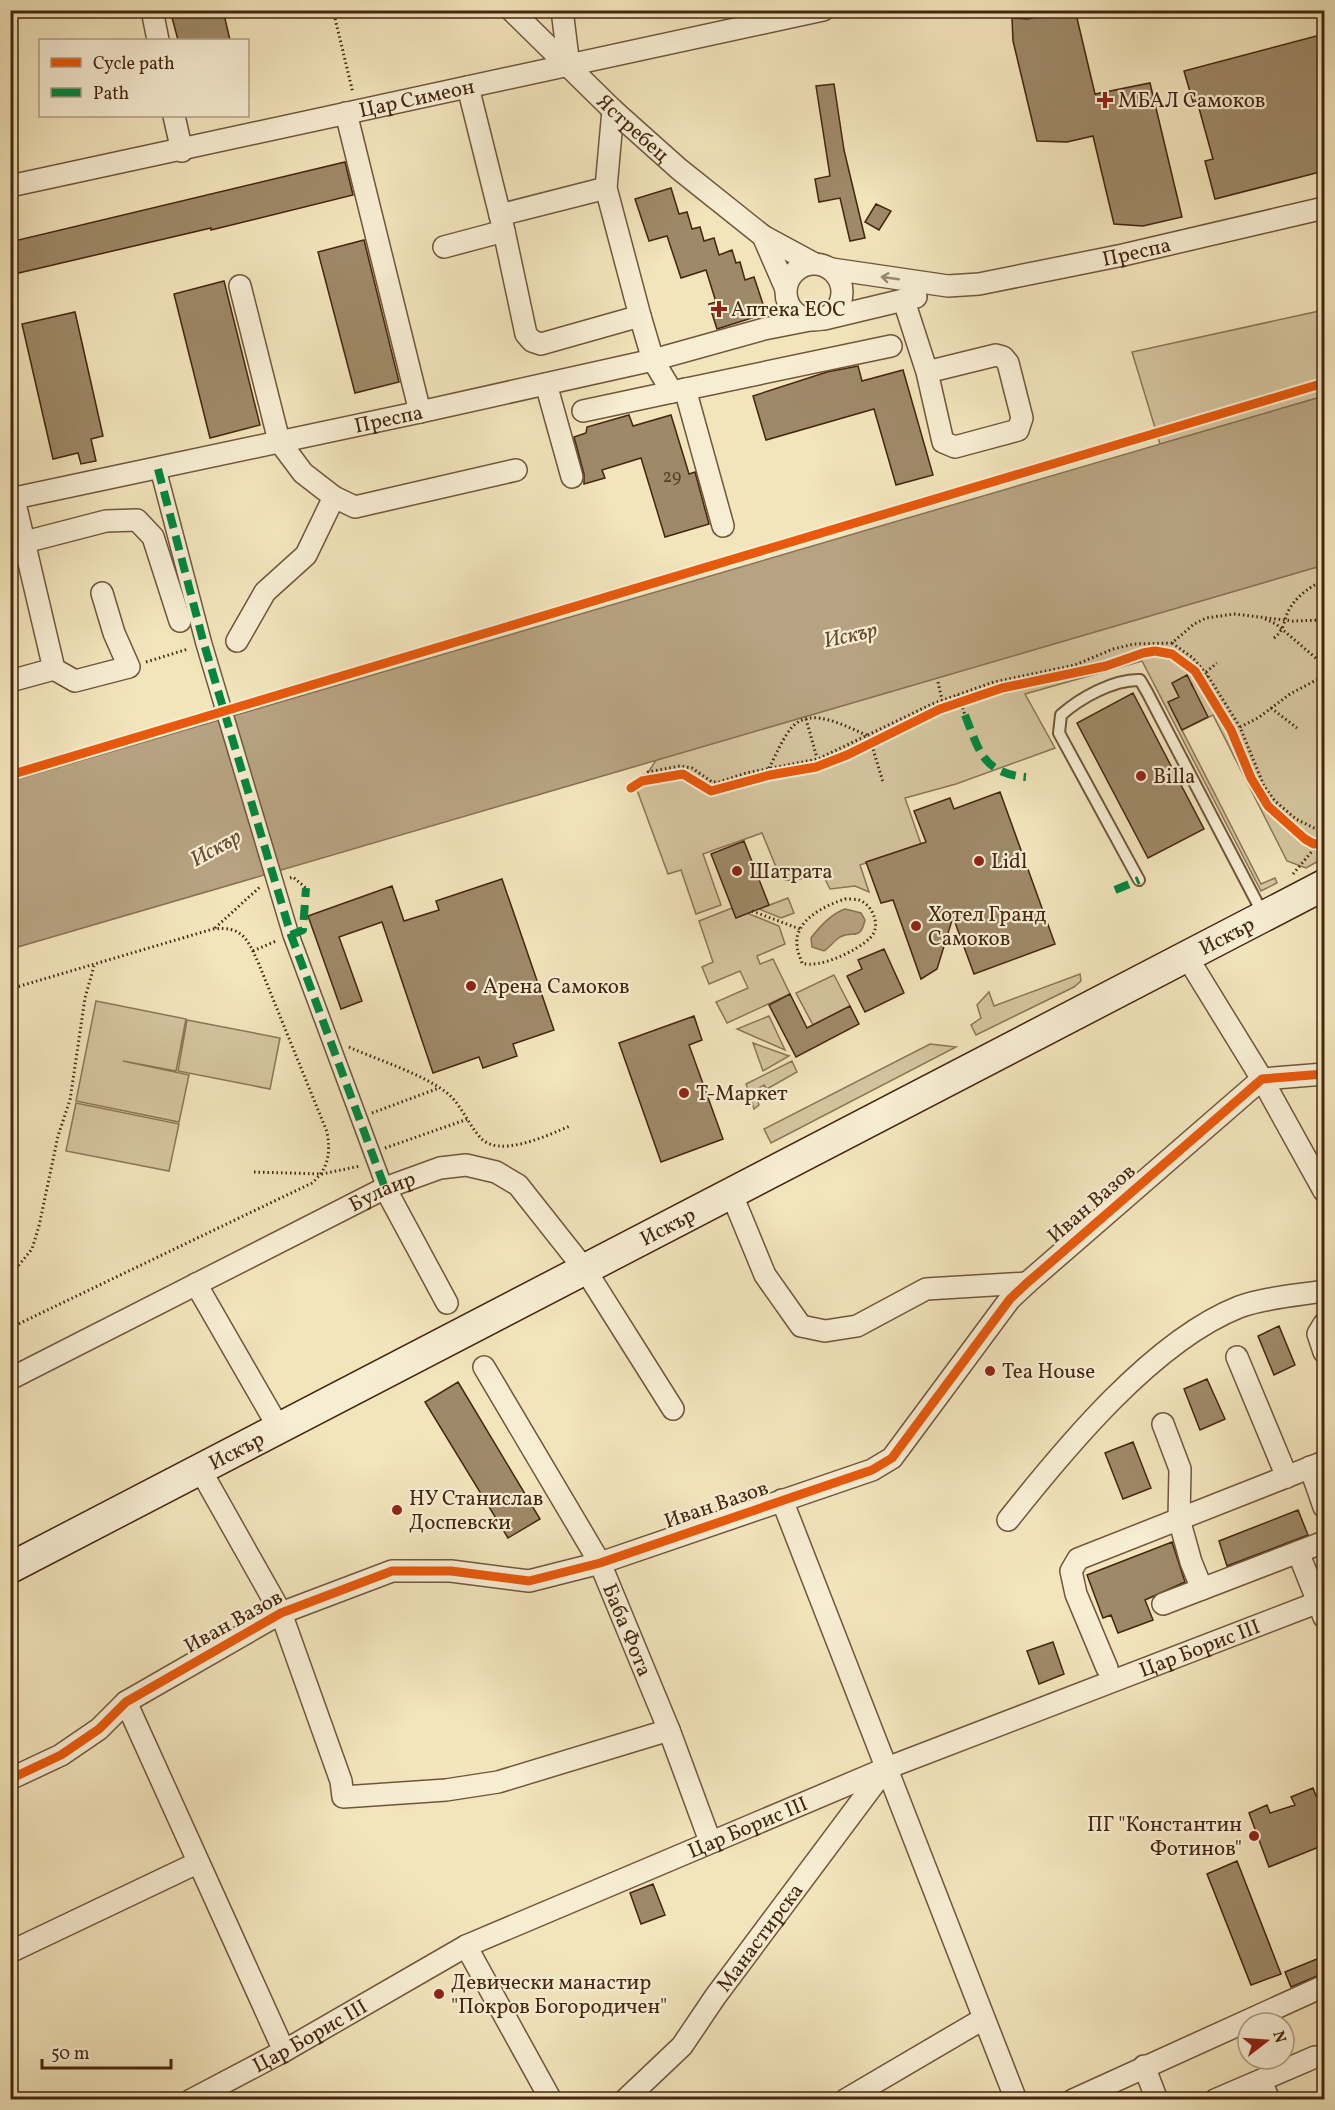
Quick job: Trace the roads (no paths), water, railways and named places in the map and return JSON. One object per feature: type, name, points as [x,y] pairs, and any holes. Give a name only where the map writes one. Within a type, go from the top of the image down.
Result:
[{"type":"main road","name":"Искър","points":[[10,1568],[280,1430],[1324,885]]},
{"type":"street","points":[[152,10],[158,39]]},
{"type":"street","name":"Ястребец","points":[[511,10],[613,110],[679,169],[763,236],[822,266]]},
{"type":"street","points":[[562,10],[569,66]]},
{"type":"street","name":"Цар Симеон","points":[[10,186],[182,151],[569,66],[764,17],[823,10]]},
{"type":"street","points":[[468,87],[502,223],[526,334],[541,344],[640,316]]},
{"type":"street","points":[[613,110],[606,188],[653,360],[679,390],[723,526]]},
{"type":"street","points":[[352,112],[420,412]]},
{"type":"street","points":[[174,117],[182,151]]},
{"type":"street","points":[[444,247],[502,223],[606,188]]},
{"type":"street","name":"Преспа","points":[[822,266],[948,286],[979,284],[1044,272],[1324,208]]},
{"type":"street","name":"Ястребец","points":[[763,236],[787,298]]},
{"type":"street","points":[[822,266],[838,276],[843,292],[837,309],[817,320],[795,313],[787,298],[792,274],[797,269],[822,266]]},
{"type":"street","points":[[240,286],[279,441],[303,473],[334,497],[355,507],[516,470]]},
{"type":"street","name":"Преспа","points":[[12,499],[653,360],[764,329],[904,301],[948,286]]},
{"type":"street","name":"Преспа","points":[[764,329],[787,298]]},
{"type":"street","points":[[904,301],[927,372],[943,441],[955,447],[1018,430],[1022,418],[1008,363],[1004,357],[996,355],[927,372]]},
{"type":"street","points":[[583,411],[891,346]]},
{"type":"street","points":[[546,384],[572,477]]},
{"type":"street","points":[[158,469],[204,644],[291,935],[385,1188],[447,1303]]},
{"type":"street","points":[[237,641],[265,592],[306,555],[334,497]]},
{"type":"street","points":[[12,499],[25,542],[54,669]]},
{"type":"street","points":[[25,542],[106,520],[137,520],[153,537],[180,621]]},
{"type":"street","points":[[10,681],[54,669],[75,681],[129,667],[114,633],[102,593]]},
{"type":"street","points":[[1187,957],[1262,1079],[1324,1191]]},
{"type":"street","points":[[1262,1079],[1324,1074]]},
{"type":"street","name":"Иван Вазов","points":[[10,1779],[61,1755],[99,1729],[126,1702],[281,1613],[392,1571],[451,1571],[529,1581],[600,1563],[872,1470],[892,1458],[1010,1299],[1262,1079]]},
{"type":"street","name":"Булаир","points":[[10,1379],[385,1188],[441,1168],[466,1165],[496,1173],[518,1185],[586,1270],[673,1409]]},
{"type":"street","points":[[732,1194],[765,1275],[801,1326],[825,1331],[857,1326],[926,1289],[1027,1283]]},
{"type":"street","points":[[196,1284],[280,1430]]},
{"type":"street","points":[[1008,1520],[1049,1468],[1143,1371],[1199,1325],[1241,1306],[1324,1291]]},
{"type":"street","points":[[1324,1324],[1318,1334],[1324,1352]]},
{"type":"street","points":[[1238,1357],[1287,1476]]},
{"type":"street","name":"Баба Фота","points":[[484,1367],[600,1563],[669,1730],[710,1841]]},
{"type":"street","points":[[1163,1424],[1180,1469],[1179,1519],[1191,1562],[1202,1589]]},
{"type":"street","points":[[1107,1668],[1076,1594],[1071,1571],[1078,1559],[1317,1464],[1324,1507]]},
{"type":"street","points":[[201,1471],[281,1613],[341,1781],[343,1797],[446,1790],[498,1782],[669,1730]]},
{"type":"street","points":[[782,1500],[1016,2100]]},
{"type":"street","points":[[1163,1604],[1324,1542]]},
{"type":"street","points":[[1298,1552],[1323,1607]]},
{"type":"street","name":"Цар Борис III","points":[[191,2100],[284,2051],[466,1946],[887,1768],[1323,1607]]},
{"type":"street","points":[[126,1702],[284,2051]]},
{"type":"street","name":"Манастирска","points":[[625,2100],[682,2046],[722,1988],[887,1768]]},
{"type":"street","points":[[10,1952],[197,1863]]},
{"type":"street","points":[[466,1946],[551,2100]]},
{"type":"street","points":[[1073,2100],[1324,1986]]},
{"type":"street","points":[[845,2100],[983,2019]]},
{"type":"street","points":[[1215,2100],[1265,2090],[1315,2057]]},
{"type":"street","points":[[1144,2066],[1157,2100]]},
{"type":"lane","points":[[1139,880],[1059,733],[1060,715],[1074,704],[1128,679],[1140,680],[1147,692],[1264,916]]},
{"type":"water","points":[[1324,396],[1324,565],[11,949],[11,781]]},
{"type":"water","points":[[845,909],[861,913],[865,920],[861,931],[840,937],[824,951],[812,947],[811,938],[818,929],[830,917]]},
{"type":"place","name":"МБАЛ Самоков","points":[[1105,100]]},
{"type":"place","name":"Аптека ЕОС","points":[[719,309]]},
{"type":"place","name":"Billa","points":[[1141,776]]},
{"type":"place","name":"Lidl","points":[[979,861]]},
{"type":"place","name":"Шатрата","points":[[737,871]]},
{"type":"place","name":"Хотел Гранд Самоков","points":[[916,926]]},
{"type":"place","name":"Арена Самоков","points":[[471,986]]},
{"type":"place","name":"Т-Маркет","points":[[684,1093]]},
{"type":"place","name":"Tea House","points":[[990,1371]]},
{"type":"place","name":"НУ Станислав Доспевски","points":[[397,1510]]},
{"type":"place","name":"ПГ \"Константин Фотинов\"","points":[[1254,1836]]},
{"type":"place","name":"Девически манастир \"Покров Богородичен\"","points":[[439,1994]]}]
